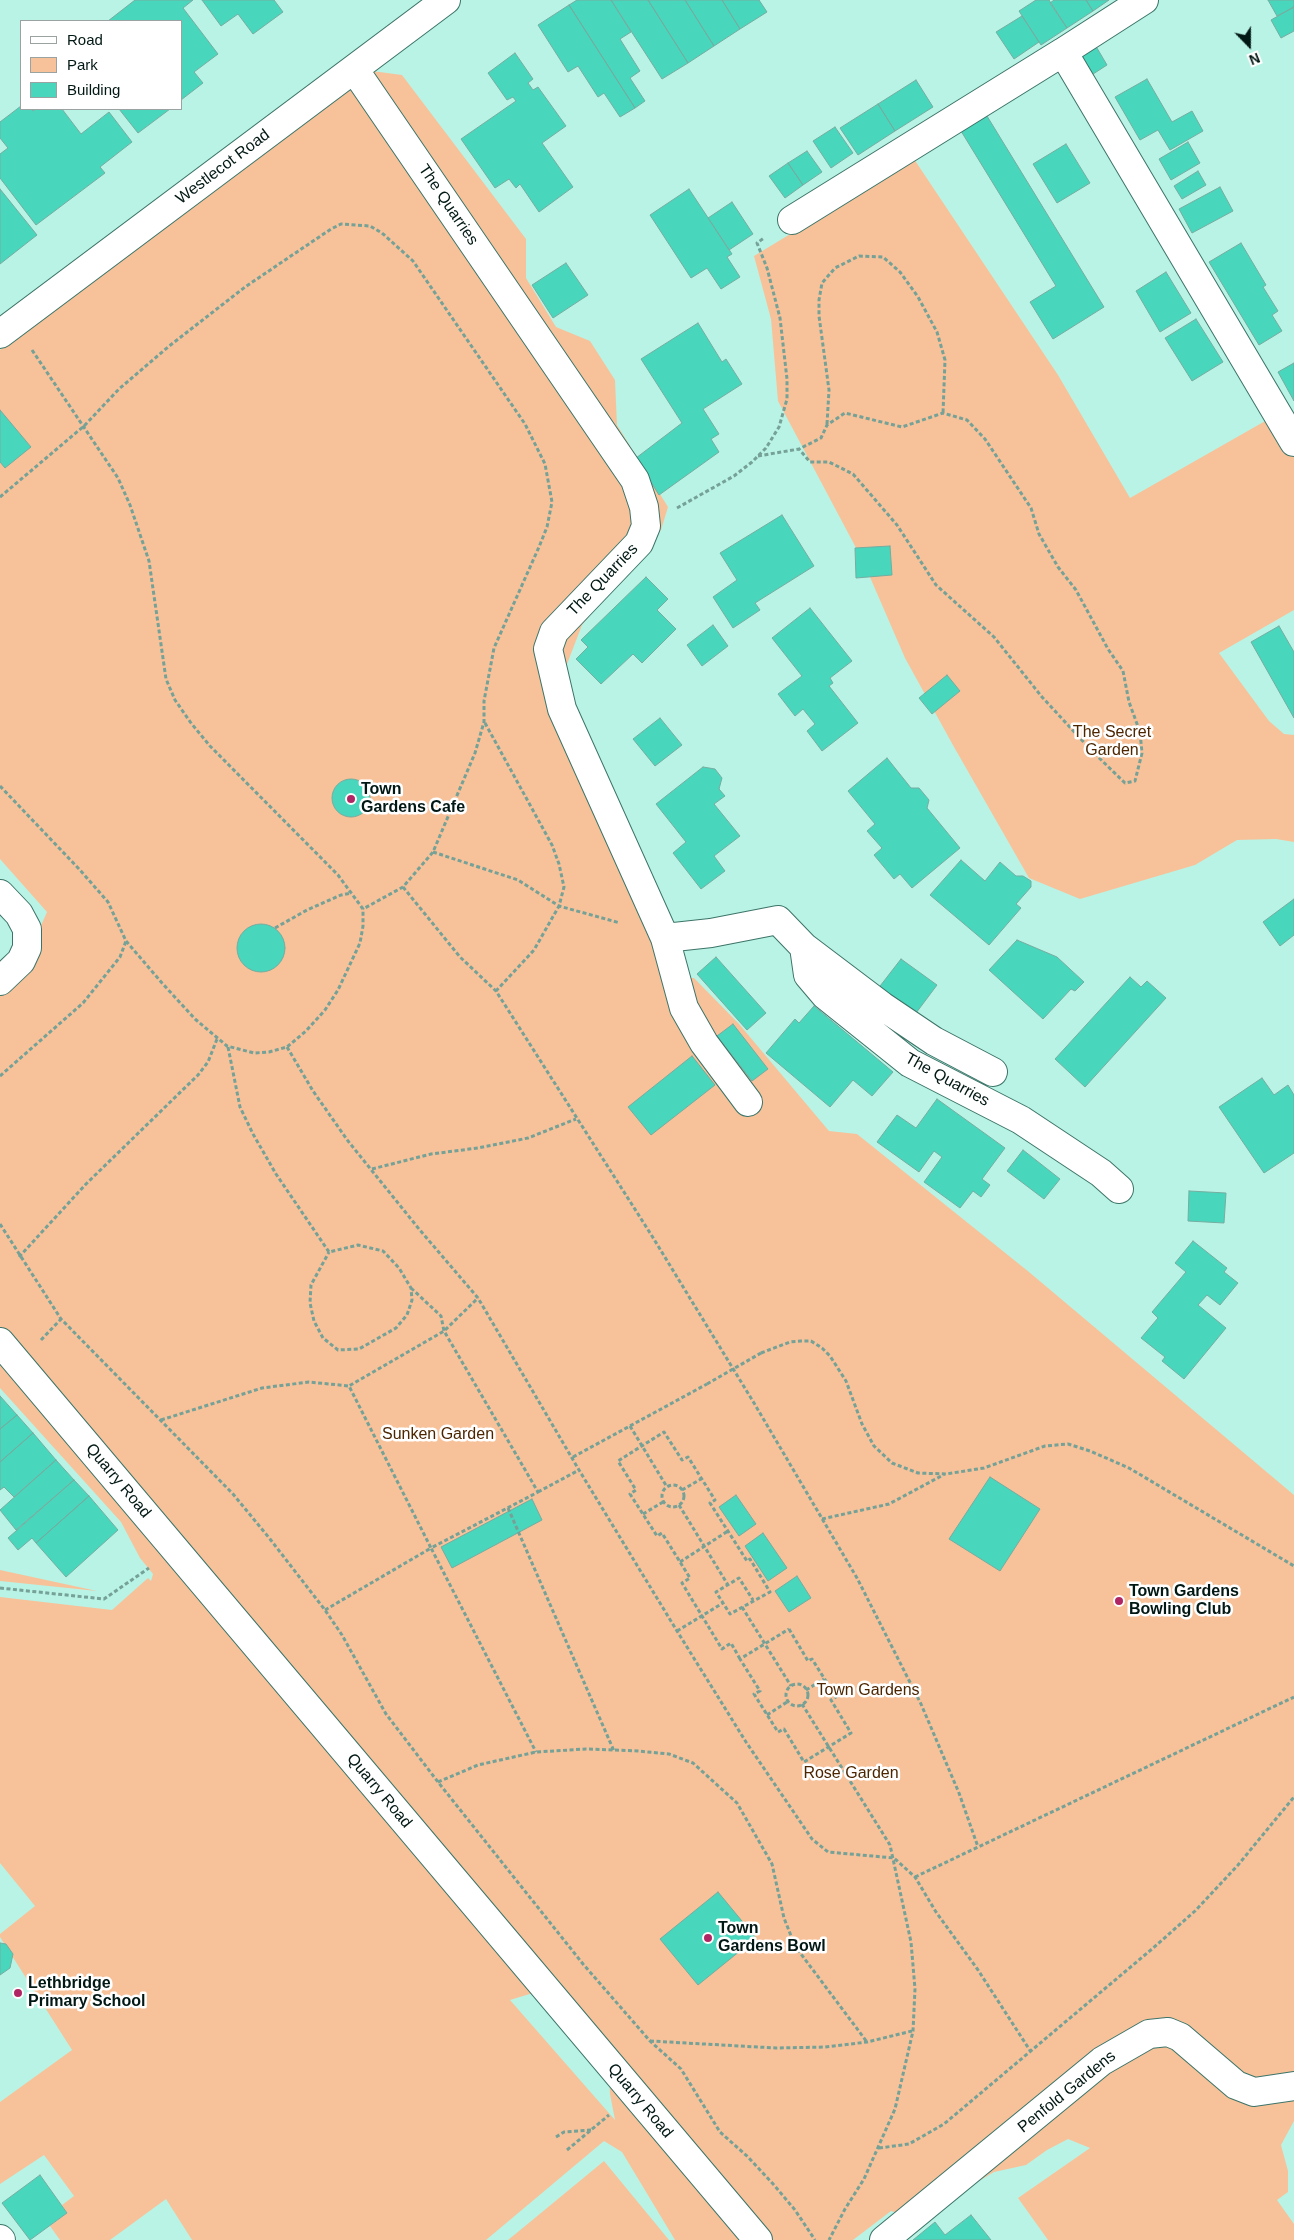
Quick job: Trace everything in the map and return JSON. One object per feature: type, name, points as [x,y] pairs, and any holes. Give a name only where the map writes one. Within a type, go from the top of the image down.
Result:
[{"type":"street","name":"Westlecot Road","points":[[7,329],[446,0]]},
{"type":"street","points":[[792,220],[1144,0]]},
{"type":"street","points":[[1063,52],[1294,442]]},
{"type":"street","name":"The Quarries","points":[[354,69],[635,480],[644,508],[646,526],[639,543],[554,632],[548,649],[562,709],[666,938],[711,933],[778,920],[804,947],[882,1006],[934,1041],[993,1072]]},
{"type":"street","points":[[0,894],[18,914],[27,929],[27,948],[22,961],[0,981]]},
{"type":"street","points":[[666,938],[684,1008],[704,1043],[748,1102]]},
{"type":"street","name":"The Quarries","points":[[804,947],[808,975],[826,995],[910,1063],[1021,1120],[1101,1173],[1120,1189]]},
{"type":"street","name":"Quarry Road","points":[[0,1342],[758,2240]]},
{"type":"street","name":"Penfold Gardens","points":[[884,2240],[1102,2061],[1149,2034],[1168,2032],[1180,2037],[1236,2085],[1254,2092],[1294,2086]]},
{"type":"path","points":[[0,498],[84,426],[119,389],[168,347],[245,287],[331,228],[341,224],[370,226],[382,232],[413,261],[525,424],[545,464],[552,502],[547,527],[494,648],[484,701],[484,722],[475,753],[433,852],[403,887],[363,909]]},
{"type":"path","points":[[646,526],[734,476],[758,456],[779,427],[787,400],[780,318],[767,268],[757,243]]},
{"type":"path","points":[[758,456],[799,449],[821,438],[827,425],[830,390],[819,316],[822,283],[836,268],[859,256],[883,257],[900,272],[918,297],[932,324],[945,360],[943,413]]},
{"type":"path","points":[[0,786],[108,902],[126,941],[181,1004],[217,1039],[227,1046],[254,1053],[269,1052],[287,1047],[313,1024],[338,990],[360,943],[363,909],[338,875],[210,746],[175,700],[166,678],[149,561],[141,533],[118,478],[84,426],[7,329]]},
{"type":"path","points":[[799,449],[810,462],[830,462],[853,474],[897,526],[936,585],[994,637],[1042,697],[1092,751],[1125,783],[1135,781],[1142,753],[1140,732],[1129,702],[1123,671],[1108,649],[1076,590],[1058,567],[1039,534],[1031,508],[985,439],[967,420],[943,413],[902,427],[845,413],[827,425]]},
{"type":"path","points":[[484,722],[552,845],[559,864],[564,887],[559,906],[534,950],[496,991]]},
{"type":"path","points":[[433,852],[518,880],[559,906],[608,918],[666,938]]},
{"type":"path","points":[[403,887],[460,956],[496,991],[711,1333],[857,1578],[922,1704],[959,1793],[978,1847]]},
{"type":"path","points":[[275,928],[307,910],[351,893]]},
{"type":"path","points":[[0,1076],[83,1003],[120,957],[126,941]]},
{"type":"path","points":[[19,1257],[86,1184],[198,1075],[208,1062],[217,1039]]},
{"type":"path","points":[[227,1046],[240,1107],[253,1134],[276,1174],[330,1252]]},
{"type":"path","points":[[287,1047],[313,1091],[348,1141],[478,1298],[579,1470],[677,1631],[746,1742],[812,1839],[828,1852],[894,1858],[915,1877],[936,1912],[978,1970],[1031,2052]]},
{"type":"path","points":[[372,1169],[431,1154],[478,1148],[528,1138],[576,1119]]},
{"type":"path","points":[[0,1224],[19,1257],[61,1319],[233,1494],[325,1610],[342,1635],[386,1714],[438,1782],[583,1964],[650,2041],[681,2069],[720,2132],[748,2156],[774,2185],[795,2210],[815,2240]]},
{"type":"path","points":[[411,1288],[412,1300],[407,1315],[396,1328],[359,1349],[338,1350],[323,1338],[314,1321],[310,1303],[311,1285],[320,1266],[330,1252],[358,1245],[383,1251],[399,1268],[411,1288],[441,1316],[444,1331],[538,1492]]},
{"type":"path","points":[[161,1420],[262,1388],[309,1382],[349,1386],[444,1331],[478,1298]]},
{"type":"path","points":[[572,1457],[761,1353],[790,1342],[811,1342],[822,1348],[830,1356],[846,1381],[862,1424],[874,1446],[892,1463],[918,1473],[946,1474],[984,1468],[1045,1446],[1068,1444],[1090,1450],[1129,1468],[1294,1566]]},
{"type":"path","points":[[349,1386],[536,1752]]},
{"type":"path","points":[[630,1426],[667,1487]]},
{"type":"path","points":[[740,1659],[788,1629],[808,1661],[812,1659],[836,1697],[831,1700],[851,1733],[804,1762],[784,1729],[778,1732],[754,1694],[760,1691],[740,1659],[731,1643],[722,1649],[682,1584],[690,1578],[662,1533],[657,1536],[630,1494],[636,1490],[618,1461],[664,1432],[682,1460],[688,1457],[715,1500],[710,1503],[746,1561],[750,1559],[770,1592],[730,1614],[716,1592],[739,1578],[753,1600]]},
{"type":"path","points":[[325,1610],[432,1548],[579,1470]]},
{"type":"path","points":[[822,1519],[889,1504],[946,1474]]},
{"type":"path","points":[[682,1490],[702,1479]]},
{"type":"path","points":[[677,1485],[682,1490],[684,1497],[678,1505],[672,1507],[664,1502],[663,1492],[667,1487],[677,1485]]},
{"type":"path","points":[[643,1514],[664,1502]]},
{"type":"path","points":[[678,1505],[728,1585]]},
{"type":"path","points":[[508,1508],[614,1751]]},
{"type":"path","points":[[680,1562],[728,1532]]},
{"type":"path","points":[[0,1588],[104,1599],[176,1549]]},
{"type":"path","points":[[677,1631],[723,1603]]},
{"type":"path","points":[[742,1607],[791,1686]]},
{"type":"path","points":[[806,1690],[824,1679]]},
{"type":"path","points":[[801,1685],[806,1690],[808,1697],[802,1704],[793,1706],[788,1702],[786,1692],[791,1686],[801,1685]]},
{"type":"path","points":[[915,1877],[1294,1697]]},
{"type":"path","points":[[767,1715],[788,1702]]},
{"type":"path","points":[[802,1704],[883,1833],[894,1858],[911,1942],[915,1989],[913,2031],[895,2109],[879,2148],[829,2240]]},
{"type":"path","points":[[438,1782],[478,1765],[536,1752],[586,1749],[669,1754],[693,1763],[737,1803],[772,1864],[784,1918],[795,1946],[867,2042]]},
{"type":"path","points":[[879,2148],[909,2144],[944,2124],[1031,2052],[1196,1911],[1238,1865],[1294,1797]]},
{"type":"path","points":[[650,2041],[776,2048],[867,2042],[913,2031]]},
{"type":"path","points":[[567,2150],[634,2094]]},
{"type":"path","points":[[556,2137],[564,2132],[591,2130]]},
{"type":"green space","name":"Town Gardens","points":[[372,71],[402,75],[526,239],[526,278],[556,327],[590,341],[615,380],[617,425],[668,507],[661,530],[582,625],[564,672],[575,705],[657,892],[661,977],[694,978],[739,1024],[829,1131],[857,1134],[1029,1272],[1294,1495],[1294,2121],[1281,2145],[1288,2171],[1288,2192],[1277,2200],[1294,2224],[1294,2240],[1048,2240],[1018,2198],[1090,2148],[1068,2139],[1047,2150],[1026,2165],[994,2172],[969,2187],[901,2214],[891,2211],[853,2240],[675,2240],[622,2152],[604,2141],[486,2240],[192,2240],[166,2199],[110,2240],[60,2240],[50,2226],[67,2213],[62,2205],[74,2196],[44,2155],[0,2184],[0,2102],[72,2050],[0,1937],[0,1934],[35,1906],[0,1863],[0,1597],[112,1610],[148,1578],[151,1581],[153,1574],[140,1558],[121,1522],[0,1388],[0,961],[39,930],[47,912],[0,859],[0,350],[75,290]],"holes":[[[557,1981],[607,2041],[610,2094],[615,2120],[510,2000],[546,1989]]]},
{"type":"green space","name":"The Secret Garden","points":[[914,159],[1058,375],[1130,498],[1274,416],[1294,451],[1294,610],[1219,653],[1269,721],[1284,734],[1294,735],[1294,842],[1276,839],[1237,840],[1195,865],[1080,899],[1029,878],[954,747],[905,658],[863,561],[778,401],[771,319],[754,256]]},
{"type":"green space","points":[[0,1570],[97,1591],[0,1581]]},
{"type":"green space","points":[[604,2161],[669,2240],[508,2240],[530,2222]]},
{"type":"building","points":[[135,0],[193,0],[183,8],[218,54],[194,72],[203,83],[182,99],[182,20],[109,20]]},
{"type":"building","points":[[202,0],[274,0],[283,12],[253,34],[238,14],[221,26]]},
{"type":"building","points":[[577,0],[611,0],[631,32],[620,39],[640,71],[630,78],[645,101],[635,108],[569,5]]},
{"type":"building","points":[[611,0],[648,0],[688,63],[662,79]]},
{"type":"building","points":[[648,0],[685,0],[714,46],[688,63]]},
{"type":"building","points":[[685,0],[722,0],[740,29],[714,46]]},
{"type":"building","points":[[722,0],[759,0],[767,12],[740,29]]},
{"type":"building","points":[[1036,0],[1049,0],[1067,28],[1041,45],[1019,11]]},
{"type":"building","points":[[1054,0],[1086,0],[1093,11],[1067,28],[1050,3]]},
{"type":"building","points":[[1086,0],[1109,0],[1093,11]]},
{"type":"building","points":[[1268,0],[1294,0],[1294,7],[1277,16]]},
{"type":"building","points":[[569,5],[635,108],[620,117],[604,93],[598,97],[578,66],[568,72],[538,25]]},
{"type":"building","points":[[1294,7],[1294,31],[1281,38],[1271,20]]},
{"type":"building","points":[[1022,16],[1039,42],[1014,59],[996,32]]},
{"type":"building","points":[[1094,43],[1107,65],[1090,76],[1077,53]]},
{"type":"building","points":[[515,53],[533,79],[528,83],[533,90],[538,87],[566,126],[542,143],[573,187],[539,212],[520,184],[516,188],[509,179],[495,188],[461,139],[516,101],[513,97],[507,100],[488,73]]},
{"type":"building","points":[[1147,79],[1172,122],[1192,111],[1203,131],[1170,150],[1158,130],[1140,140],[1115,97]]},
{"type":"building","points":[[916,80],[933,107],[895,131],[878,104]]},
{"type":"building","points":[[878,104],[895,131],[858,155],[840,128]]},
{"type":"building","points":[[20,107],[20,110],[33,111],[63,110],[81,134],[109,112],[132,142],[100,167],[105,173],[36,225],[0,178],[0,154],[8,148],[0,138],[0,122]]},
{"type":"building","points":[[120,110],[169,110],[138,133]]},
{"type":"building","points":[[987,116],[1104,307],[1053,339],[1030,302],[1056,286],[961,131]]},
{"type":"building","points":[[835,127],[853,153],[831,168],[813,141]]},
{"type":"building","points":[[1188,142],[1200,163],[1171,180],[1159,159]]},
{"type":"building","points":[[1066,144],[1090,183],[1057,203],[1033,164]]},
{"type":"building","points":[[807,151],[822,172],[803,185],[788,163]]},
{"type":"building","points":[[788,163],[803,185],[785,198],[769,176]]},
{"type":"building","points":[[1198,171],[1206,185],[1182,199],[1174,186]]},
{"type":"building","points":[[1220,187],[1233,211],[1192,233],[1179,209]]},
{"type":"building","points":[[0,189],[37,235],[0,264]]},
{"type":"building","points":[[689,189],[732,254],[727,257],[740,277],[721,289],[707,268],[691,278],[650,215]]},
{"type":"building","points":[[732,202],[753,234],[729,250],[708,218]]},
{"type":"building","points":[[1241,243],[1266,285],[1263,287],[1278,311],[1272,315],[1282,331],[1259,345],[1209,262]]},
{"type":"building","points":[[566,263],[588,295],[553,318],[532,285]]},
{"type":"building","points":[[1166,272],[1191,313],[1160,332],[1136,291]]},
{"type":"building","points":[[1196,319],[1223,362],[1192,381],[1165,338]]},
{"type":"building","points":[[698,323],[722,362],[726,359],[742,384],[703,409],[719,434],[711,439],[719,452],[659,495],[636,458],[682,423],[641,359]]},
{"type":"building","points":[[1294,363],[1294,401],[1278,372]]},
{"type":"building","points":[[0,410],[31,447],[5,468],[0,462]]},
{"type":"building","points":[[782,515],[814,566],[755,603],[760,610],[733,628],[713,597],[737,580],[720,553]]},
{"type":"building","points":[[890,546],[892,575],[856,578],[855,548]]},
{"type":"building","points":[[646,577],[668,599],[657,610],[676,629],[642,663],[633,654],[601,684],[576,659],[588,647],[581,640]]},
{"type":"building","points":[[810,608],[852,661],[830,678],[833,683],[829,686],[858,723],[822,751],[807,731],[815,724],[803,709],[795,716],[778,694],[802,676],[772,638]]},
{"type":"building","points":[[713,625],[728,646],[702,666],[687,645]]},
{"type":"building","points":[[1279,626],[1294,652],[1294,718],[1251,642]]},
{"type":"building","points":[[947,675],[960,691],[932,714],[919,698]]},
{"type":"building","points":[[660,718],[682,745],[655,766],[633,739]]},
{"type":"building","points":[[887,758],[911,788],[919,788],[929,800],[927,808],[960,848],[912,888],[900,874],[894,879],[874,855],[882,848],[867,831],[875,824],[848,791]]},
{"type":"building","points":[[703,767],[715,769],[722,778],[719,789],[725,796],[714,804],[740,836],[714,856],[725,871],[701,889],[673,853],[686,842],[656,804]]},
{"type":"building","name":"Town Gardens Cafe","points":[[351,779],[364,785],[370,798],[364,811],[351,817],[338,811],[332,798],[338,785]]},
{"type":"building","points":[[961,860],[985,881],[1000,862],[1016,876],[1023,876],[1031,881],[1031,887],[1016,904],[1021,908],[989,945],[930,895]]},
{"type":"building","points":[[1294,899],[1294,935],[1280,946],[1263,922]]},
{"type":"building","points":[[256,924],[266,924],[278,931],[285,943],[285,953],[278,965],[266,972],[256,972],[248,968],[241,961],[237,953],[237,943],[241,935],[248,928]]},
{"type":"building","points":[[1017,940],[1057,957],[1084,982],[1075,991],[1071,989],[1043,1019],[989,970]]},
{"type":"building","points":[[716,957],[766,1013],[747,1030],[697,974]]},
{"type":"building","points":[[901,959],[937,985],[913,1017],[877,990]]},
{"type":"building","points":[[1130,977],[1141,987],[1147,981],[1166,998],[1085,1087],[1055,1059]]},
{"type":"building","points":[[814,1006],[893,1072],[872,1096],[853,1080],[830,1107],[766,1053],[795,1019],[799,1023]]},
{"type":"building","points":[[733,1024],[768,1069],[752,1081],[717,1036]]},
{"type":"building","points":[[692,1056],[715,1085],[651,1135],[628,1107]]},
{"type":"building","points":[[1262,1078],[1274,1095],[1288,1085],[1294,1095],[1294,1153],[1264,1173],[1219,1107]]},
{"type":"building","points":[[937,1099],[1005,1148],[982,1179],[990,1185],[981,1197],[973,1191],[960,1208],[924,1182],[942,1157],[934,1151],[919,1172],[877,1142],[897,1115],[916,1128]]},
{"type":"building","points":[[1023,1150],[1060,1179],[1044,1199],[1007,1171]]},
{"type":"building","points":[[1189,1191],[1226,1193],[1224,1223],[1188,1221]]},
{"type":"building","points":[[1193,1241],[1227,1268],[1224,1272],[1238,1283],[1220,1305],[1207,1295],[1198,1305],[1226,1328],[1184,1379],[1162,1361],[1165,1357],[1141,1338],[1158,1318],[1152,1312],[1186,1272],[1175,1263]]},
{"type":"building","points":[[0,1396],[17,1415],[0,1429]]},
{"type":"building","points":[[17,1415],[33,1433],[0,1462],[0,1429]]},
{"type":"building","points":[[33,1433],[56,1460],[14,1497],[4,1487],[0,1490],[0,1462]]},
{"type":"building","points":[[56,1460],[74,1480],[16,1530],[0,1510]]},
{"type":"building","points":[[990,1477],[1040,1509],[1000,1571],[949,1539]]},
{"type":"building","points":[[74,1480],[89,1496],[36,1543],[32,1538],[18,1550],[8,1538]]},
{"type":"building","points":[[736,1495],[756,1524],[739,1536],[719,1507]]},
{"type":"building","points":[[89,1496],[118,1530],[66,1577],[36,1543]]},
{"type":"building","points":[[532,1499],[542,1520],[452,1568],[441,1547]]},
{"type":"building","points":[[763,1533],[787,1568],[768,1581],[745,1546]]},
{"type":"building","points":[[797,1576],[811,1598],[789,1612],[775,1591]]},
{"type":"building","name":"Town Gardens Bowl","points":[[718,1892],[756,1938],[698,1985],[660,1939]]},
{"type":"building","points":[[0,1943],[6,1944],[13,1954],[10,1968],[0,1975]]},
{"type":"building","points":[[40,2175],[67,2213],[30,2240],[2,2203]]},
{"type":"building","points":[[971,2215],[991,2240],[913,2240],[935,2222],[945,2235]]},
{"type":"place","name":"Town Gardens Cafe","points":[[351,799]]},
{"type":"place","name":"Town Gardens Bowling Club","points":[[1119,1601]]},
{"type":"place","name":"Town Gardens Bowl","points":[[708,1938]]},
{"type":"place","name":"Lethbridge Primary School","points":[[18,1993]]},
{"type":"park label","name":"Sunken Garden","points":[[438,1435]]},
{"type":"park label","name":"Rose Garden","points":[[851,1774]]}]
